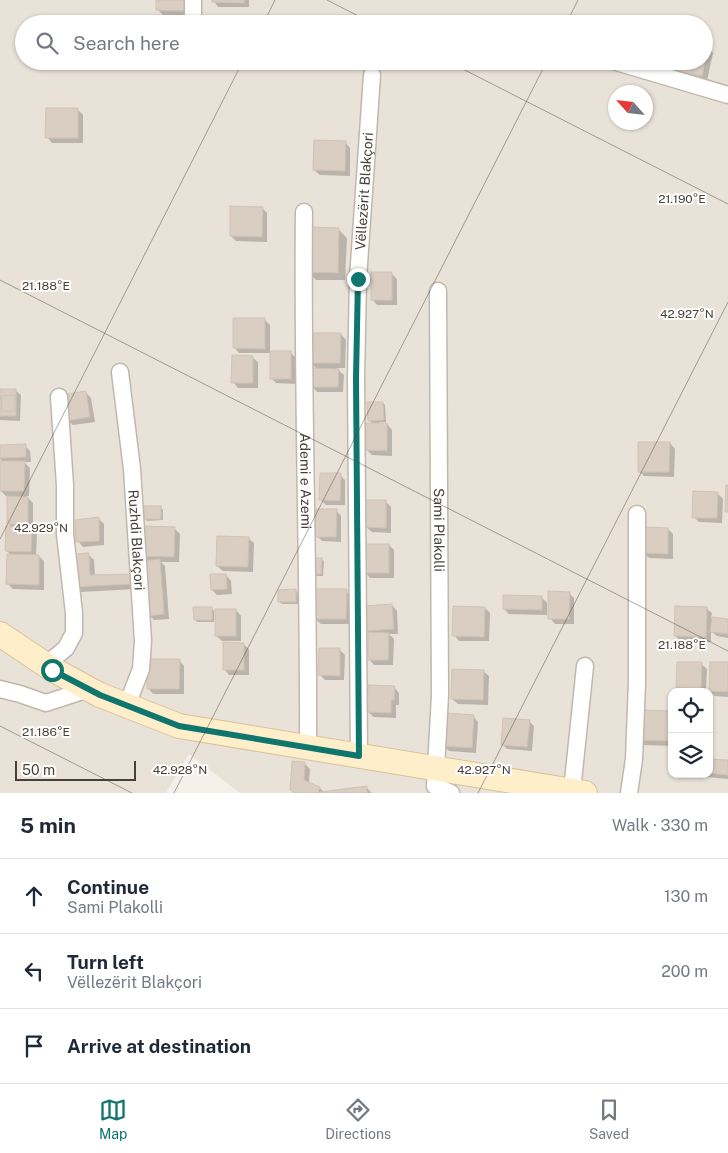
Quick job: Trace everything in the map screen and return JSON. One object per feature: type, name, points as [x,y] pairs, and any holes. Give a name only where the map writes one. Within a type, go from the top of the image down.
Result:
[{"type":"street","points":[[193,0],[193,15]]},
{"type":"street","points":[[643,70],[728,96]]},
{"type":"street","name":"Vëllezërit Blakçori","points":[[359,756],[358,279],[372,75]]},
{"type":"street","name":"Ademi e Azemi","points":[[304,212],[303,304],[309,611],[308,748]]},
{"type":"street","name":"Sami Plakolli","points":[[438,291],[440,695],[435,786],[451,793]]},
{"type":"street","name":"Ruzhdi Blakçori","points":[[120,372],[132,469],[142,641],[141,669],[127,705]]},
{"type":"street","points":[[46,665],[66,648],[74,633],[74,613],[65,534],[65,485],[59,397]]},
{"type":"street","points":[[629,793],[634,759],[637,682],[637,514]]},
{"type":"street","points":[[0,634],[46,665],[89,689],[179,726],[579,792],[585,666]]},
{"type":"street","points":[[0,689],[46,703],[89,689]]},
{"type":"shaded area","points":[[0,0],[728,0],[728,793],[240,793],[189,754],[166,793],[0,793]]},
{"type":"building","points":[[156,0],[187,0],[187,11],[156,10]]},
{"type":"building","points":[[212,0],[244,0],[244,3],[212,2]]},
{"type":"building","points":[[670,70],[703,70],[702,76]]},
{"type":"building","points":[[46,108],[78,108],[78,138],[45,138]]},
{"type":"building","points":[[314,140],[346,141],[345,171],[313,170]]},
{"type":"building","points":[[230,206],[263,207],[262,237],[230,236]]},
{"type":"building","points":[[308,227],[339,228],[338,273],[306,272]]},
{"type":"building","points":[[371,272],[392,272],[392,300],[371,300]]},
{"type":"building","points":[[233,318],[265,318],[265,349],[233,348]]},
{"type":"building","points":[[309,333],[341,333],[340,363],[308,363]]},
{"type":"building","points":[[270,351],[291,351],[291,379],[270,379]]},
{"type":"building","points":[[232,355],[253,356],[253,383],[231,383]]},
{"type":"building","points":[[311,368],[339,369],[338,387],[311,387]]},
{"type":"building","points":[[0,389],[16,389],[16,416],[0,416]]},
{"type":"building","points":[[86,391],[90,417],[66,421],[62,395]]},
{"type":"building","points":[[15,395],[15,411],[2,411],[1,396]]},
{"type":"building","points":[[367,402],[383,402],[384,420],[368,421]]},
{"type":"building","points":[[366,423],[387,423],[387,451],[366,450]]},
{"type":"building","points":[[638,442],[670,442],[669,472],[638,472]]},
{"type":"building","points":[[26,444],[26,457],[0,458],[0,445]]},
{"type":"building","points":[[0,461],[25,461],[24,491],[0,491]]},
{"type":"building","points":[[320,473],[341,473],[340,501],[319,500]]},
{"type":"building","points":[[726,485],[728,485],[728,512],[725,512]]},
{"type":"building","points":[[693,491],[718,492],[717,518],[692,518]]},
{"type":"building","points":[[7,496],[28,497],[28,524],[7,524]]},
{"type":"building","points":[[365,500],[386,500],[386,528],[365,527]]},
{"type":"building","points":[[143,506],[161,506],[161,519],[143,519]]},
{"type":"building","points":[[316,509],[337,509],[336,537],[315,537]]},
{"type":"building","points":[[99,517],[99,541],[76,542],[75,520]]},
{"type":"building","points":[[6,526],[32,527],[31,552],[5,551]]},
{"type":"building","points":[[143,526],[175,527],[174,557],[142,556]]},
{"type":"building","points":[[644,527],[668,528],[668,554],[643,553]]},
{"type":"building","points":[[217,536],[249,537],[248,567],[216,566]]},
{"type":"building","points":[[363,544],[389,544],[389,573],[363,573]]},
{"type":"building","points":[[89,553],[90,575],[131,574],[131,584],[74,587],[73,554]]},
{"type":"building","points":[[7,554],[39,555],[39,585],[6,584]]},
{"type":"building","points":[[311,558],[322,558],[321,574],[311,574]]},
{"type":"building","points":[[160,559],[164,614],[147,616],[144,561]]},
{"type":"building","points":[[210,574],[226,574],[227,589],[211,590]]},
{"type":"building","points":[[296,589],[296,602],[278,602],[278,590]]},
{"type":"building","points":[[314,589],[347,589],[346,619],[314,619]]},
{"type":"building","points":[[548,591],[570,592],[569,619],[548,619]]},
{"type":"building","points":[[503,595],[542,596],[542,610],[503,609]]},
{"type":"building","points":[[392,604],[394,629],[365,631],[364,606]]},
{"type":"building","points":[[453,606],[485,607],[484,637],[452,636]]},
{"type":"building","points":[[675,606],[707,607],[706,637],[674,636]]},
{"type":"building","points":[[193,607],[212,607],[212,620],[194,620]]},
{"type":"building","points":[[215,609],[236,609],[236,636],[215,636]]},
{"type":"building","points":[[712,617],[728,619],[728,634],[710,632]]},
{"type":"building","points":[[368,632],[389,633],[388,660],[368,660]]},
{"type":"building","points":[[223,642],[244,643],[244,670],[223,670]]},
{"type":"building","points":[[319,648],[340,648],[340,676],[318,675]]},
{"type":"building","points":[[147,659],[180,659],[179,689],[147,689]]},
{"type":"building","points":[[677,662],[702,662],[701,688],[676,688]]},
{"type":"building","points":[[710,662],[728,662],[728,692],[713,691],[713,688],[709,688]]},
{"type":"building","points":[[452,669],[484,670],[483,700],[451,699]]},
{"type":"building","points":[[368,685],[395,686],[394,700],[391,700],[391,713],[367,712]]},
{"type":"building","points":[[638,710],[668,711],[668,741],[637,740]]},
{"type":"building","points":[[444,713],[474,715],[472,748],[442,746]]},
{"type":"building","points":[[503,718],[530,720],[527,747],[501,745]]},
{"type":"building","points":[[713,759],[728,760],[728,775],[713,773]]},
{"type":"building","points":[[292,761],[305,762],[304,780],[320,787],[318,793],[296,793],[290,790]]},
{"type":"building","points":[[367,786],[367,793],[320,793],[320,792]]},
{"type":"route","points":[[52,670],[100,695],[179,726],[359,756],[356,378],[358,279]]}]
